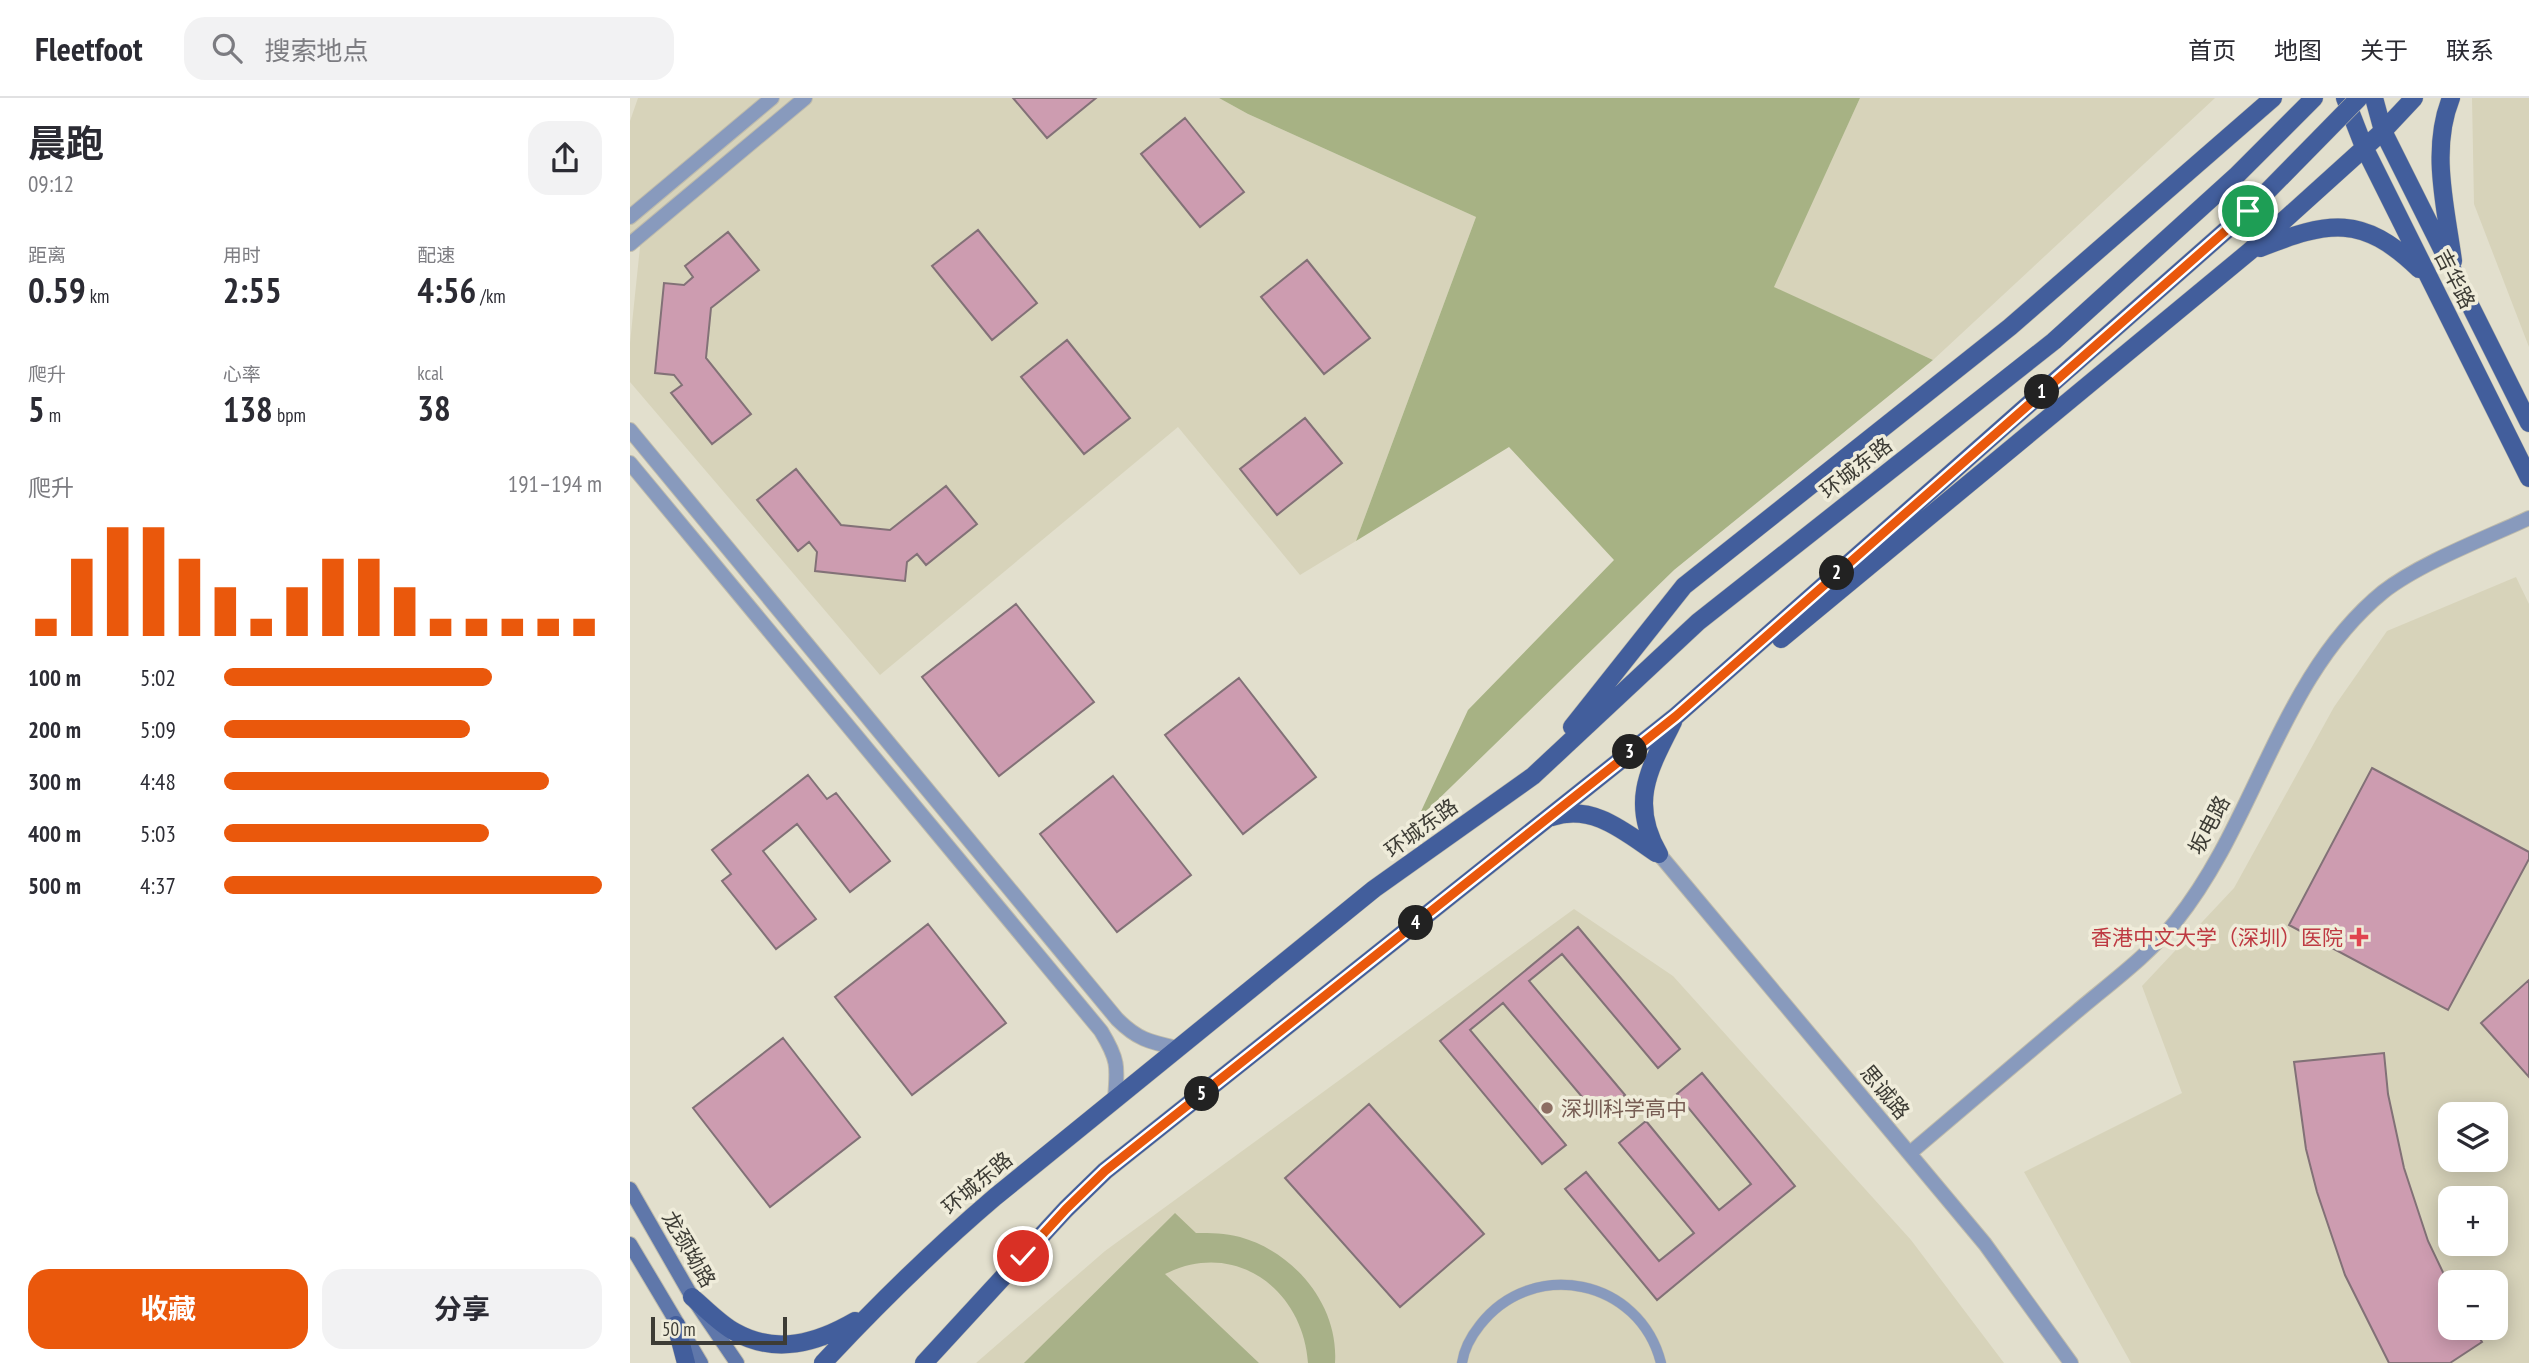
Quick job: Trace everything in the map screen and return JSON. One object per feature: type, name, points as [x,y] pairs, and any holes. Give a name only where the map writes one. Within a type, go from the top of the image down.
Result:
[{"type":"main road","points":[[2220,145],[2250,98]]},
{"type":"main road","points":[[1533,776],[1684,586],[2010,327],[2273,98]]},
{"type":"main road","name":"环城东路","points":[[823,1363],[870,1312],[945,1239],[1374,889],[1533,776],[1698,622],[2054,341],[2236,176],[2314,98]]},
{"type":"main road","name":"吉华路","points":[[2345,98],[2364,147],[2529,478]]},
{"type":"main road","points":[[924,1363],[1066,1209],[1105,1171],[1676,716],[2248,211],[2359,98]]},
{"type":"main road","name":"吉华路","points":[[2374,98],[2383,131],[2529,423]]},
{"type":"main road","points":[[1658,855],[1644,818],[1643,792],[1651,765],[1676,716],[1748,665],[2250,251],[2383,131],[2414,98]]},
{"type":"main road","points":[[2451,98],[2444,120],[2440,155],[2455,275]]},
{"type":"main road","points":[[2250,251],[2299,233],[2326,227],[2355,228],[2381,238],[2430,280]]},
{"type":"main road","points":[[1545,820],[1569,814],[1594,816],[1617,827],[1658,855]]},
{"type":"main road","name":"龙颈坳路","points":[[630,1189],[692,1297],[737,1363]]},
{"type":"main road","points":[[630,1244],[701,1363]]},
{"type":"main road","points":[[692,1297],[733,1331],[754,1340],[775,1344],[821,1339],[870,1312]]},
{"type":"main road","points":[[677,1325],[686,1363]]},
{"type":"main road","points":[[930,1363],[954,1332]]},
{"type":"street","points":[[630,217],[772,98]]},
{"type":"street","points":[[630,244],[805,98]]},
{"type":"street","points":[[630,430],[1117,1019],[1145,1042],[1177,1048]]},
{"type":"street","points":[[630,463],[1101,1031],[1112,1049],[1118,1067],[1115,1098]]},
{"type":"street","name":"坂电路","points":[[1910,1153],[2139,959],[2175,922],[2204,880],[2296,703],[2325,656],[2352,621],[2385,591],[2423,568],[2529,517]]},
{"type":"street","name":"思诚路","points":[[1658,855],[1910,1153],[2000,1264],[2071,1363]]},
{"type":"lane","points":[[1462,1363],[1473,1334],[1489,1313],[1509,1298],[1532,1288],[1558,1284],[1583,1286],[1607,1294],[1629,1309],[1646,1328],[1661,1363]]},
{"type":"shaded area","points":[[638,98],[1219,98],[1248,114],[1476,217],[1356,541],[1300,575],[1178,427],[880,675],[630,382],[630,343],[640,247],[630,235],[630,121]]},
{"type":"shaded area","points":[[1860,98],[2215,98],[1933,360],[1773,287]]},
{"type":"shaded area","points":[[2472,98],[2529,98],[2529,347],[2474,204]]},
{"type":"shaded area","name":"香港中文大学（深圳）医院","points":[[2516,577],[2529,604],[2529,1363],[2131,1363],[2024,1172],[2182,1093],[2142,986],[2234,888],[2334,707],[2387,631]]},
{"type":"shaded area","name":"深圳科学高中","points":[[1574,909],[1673,976],[1911,1240],[2004,1363],[976,1363],[1105,1251]]},
{"type":"green space","points":[[1219,98],[1860,98],[1774,287],[1933,360],[1674,570],[1417,820],[1468,710],[1614,560],[1509,447],[1356,541],[1476,217],[1248,114]]},
{"type":"green space","points":[[1175,1213],[1196,1233],[1223,1234],[1260,1244],[1295,1268],[1321,1302],[1329,1321],[1335,1363],[1308,1363],[1303,1336],[1293,1313],[1279,1293],[1261,1278],[1240,1267],[1216,1263],[1191,1265],[1165,1274],[1259,1363],[1024,1363]]},
{"type":"building","points":[[1013,98],[1096,98],[1047,138]]},
{"type":"building","points":[[1185,118],[1244,192],[1200,227],[1141,154]]},
{"type":"building","points":[[978,230],[1037,303],[992,340],[932,266]]},
{"type":"building","points":[[728,232],[759,270],[711,308],[706,358],[751,414],[712,444],[671,393],[682,385],[674,375],[655,373],[664,283],[684,285],[693,277],[685,266]]},
{"type":"building","points":[[1307,260],[1370,338],[1324,374],[1261,297]]},
{"type":"building","points":[[1067,340],[1130,418],[1084,454],[1021,377]]},
{"type":"building","points":[[1305,418],[1342,463],[1277,515],[1240,469]]},
{"type":"building","points":[[796,469],[841,525],[890,530],[946,486],[977,524],[926,565],[917,554],[907,562],[905,581],[815,571],[817,552],[809,542],[798,551],[757,500]]},
{"type":"building","points":[[1016,604],[1094,702],[999,776],[922,677]]},
{"type":"building","points":[[1239,678],[1316,777],[1243,834],[1165,735]]},
{"type":"building","points":[[2372,768],[2529,852],[2529,859],[2448,1010],[2289,925]]},
{"type":"building","points":[[808,775],[827,799],[836,793],[890,861],[850,892],[797,824],[763,851],[816,919],[776,949],[722,881],[731,874],[712,850]]},
{"type":"building","points":[[1113,776],[1191,875],[1117,932],[1040,834]]},
{"type":"building","points":[[928,924],[1006,1023],[912,1095],[835,997]]},
{"type":"building","points":[[1578,927],[1680,1049],[1658,1068],[1562,954],[1529,981],[1625,1095],[1599,1117],[1503,1003],[1470,1030],[1566,1145],[1542,1164],[1440,1041]]},
{"type":"building","points":[[2529,980],[2529,1077],[2481,1023]]},
{"type":"building","points":[[783,1038],[860,1137],[770,1207],[693,1108]]},
{"type":"building","points":[[2384,1053],[2388,1094],[2404,1168],[2428,1241],[2442,1270],[2438,1270],[2438,1340],[2482,1342],[2450,1363],[2389,1363],[2345,1275],[2317,1192],[2306,1149],[2294,1062]]},
{"type":"building","points":[[1702,1073],[1795,1186],[1657,1300],[1565,1189],[1586,1172],[1659,1261],[1694,1233],[1619,1143],[1646,1121],[1719,1210],[1751,1184],[1677,1094]]},
{"type":"building","points":[[1369,1104],[1484,1234],[1400,1307],[1285,1178]]},
{"type":"place","name":"香港中文大学（深圳）医院","points":[[2359,937]]},
{"type":"place","name":"深圳科学高中","points":[[1547,1108]]},
{"type":"route","points":[[1023,1256],[1105,1171],[1676,716],[2248,211]]}]
